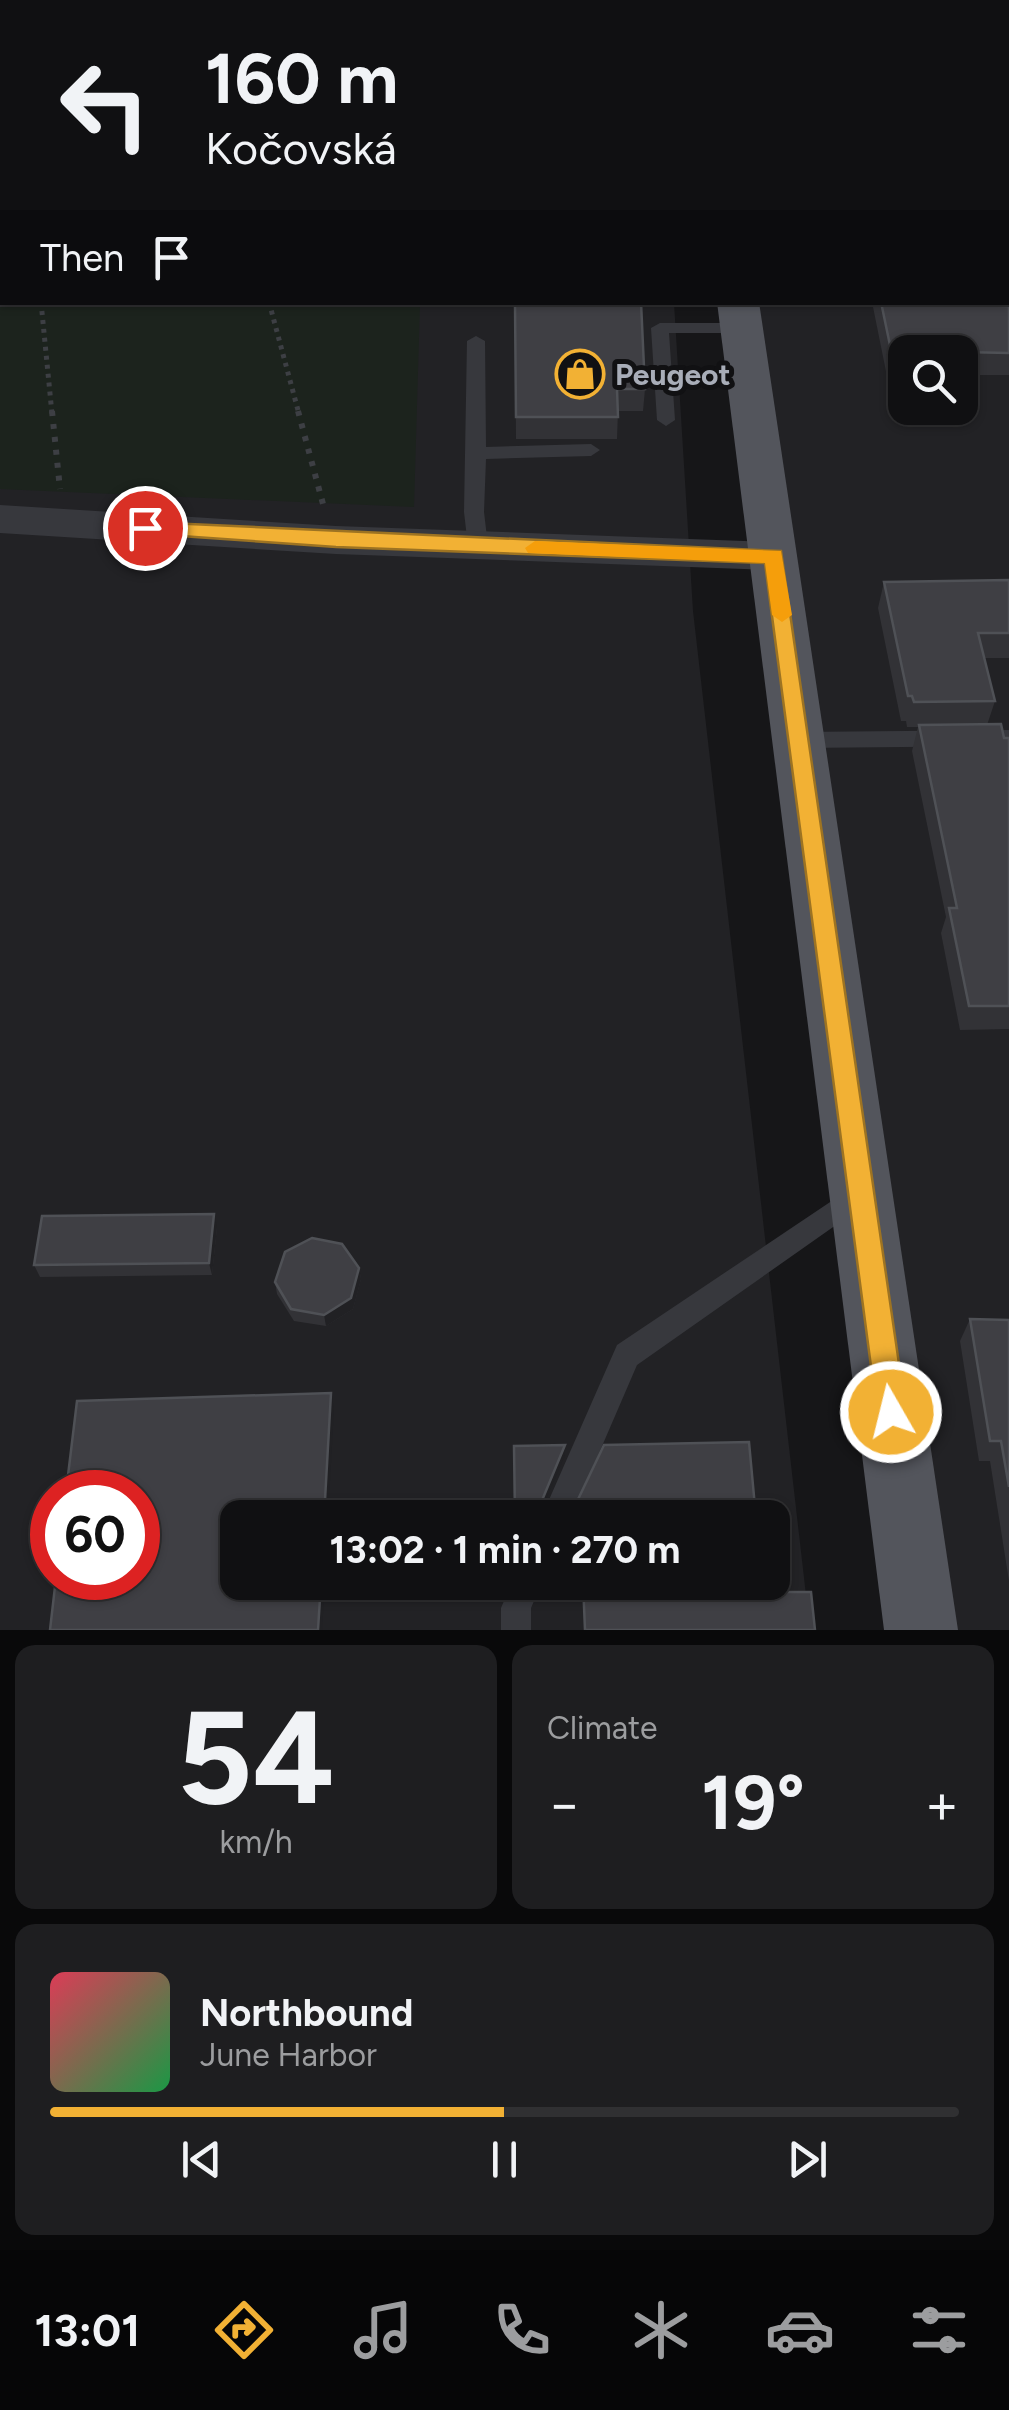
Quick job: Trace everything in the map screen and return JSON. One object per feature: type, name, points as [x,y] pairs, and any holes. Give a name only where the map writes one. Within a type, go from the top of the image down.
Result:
[{"type":"main road","points":[[740,316],[921,1630]]},
{"type":"street","points":[[0,520],[478,546],[774,556]]},
{"type":"lane","points":[[666,420],[660,328],[740,316]]},
{"type":"lane","points":[[476,341],[474,512],[478,546]]},
{"type":"lane","points":[[477,454],[591,450]]},
{"type":"lane","points":[[799,740],[1009,738]]},
{"type":"lane","points":[[564,1500],[627,1356],[861,1193]]},
{"type":"lane","points":[[516,1630],[519,1600]]},
{"type":"path","points":[[41,305],[62,502]]},
{"type":"path","points":[[269,305],[325,511]]},
{"type":"shaded area","points":[[0,305],[674,305],[693,611],[810,1630],[0,1630]]},
{"type":"shaded area","points":[[0,305],[420,305],[414,507],[0,489]]},
{"type":"shaded area","points":[[738,305],[1009,305],[1009,1630],[932,1630]]},
{"type":"building","points":[[515,305],[641,305],[645,389],[617,389],[618,417],[516,417]]},
{"type":"building","points":[[882,305],[1009,306],[1009,353],[978,352],[978,335],[888,336]]},
{"type":"building","points":[[1009,580],[1009,633],[978,633],[995,701],[914,702],[908,696],[884,582]]},
{"type":"building","points":[[1001,724],[1004,738],[1009,738],[1009,1006],[969,1006],[949,908],[957,908],[919,725]]},
{"type":"building","points":[[214,1214],[209,1263],[34,1265],[42,1216]]},
{"type":"building","points":[[312,1238],[342,1244],[359,1268],[351,1298],[324,1315],[291,1309],[275,1282],[285,1252]]},
{"type":"building","points":[[970,1319],[1009,1320],[1009,1487],[1001,1441],[990,1441]]},
{"type":"building","points":[[331,1393],[325,1500],[220,1500],[220,1600],[320,1600],[318,1630],[50,1630],[53,1600],[160,1600],[160,1470],[69,1470],[77,1401]]},
{"type":"building","points":[[749,1442],[754,1500],[578,1500],[604,1445]]},
{"type":"building","points":[[565,1445],[542,1500],[515,1500],[514,1446]]},
{"type":"building","points":[[790,1592],[811,1592],[815,1630],[585,1630],[584,1600],[790,1600]]},
{"type":"slow traffic","points":[[535,548],[774,556],[782,615]]},
{"type":"place","name":"Peugeot","points":[[580,374]]},
{"type":"route","points":[[145,528],[336,540],[774,556],[891,1412]]}]
